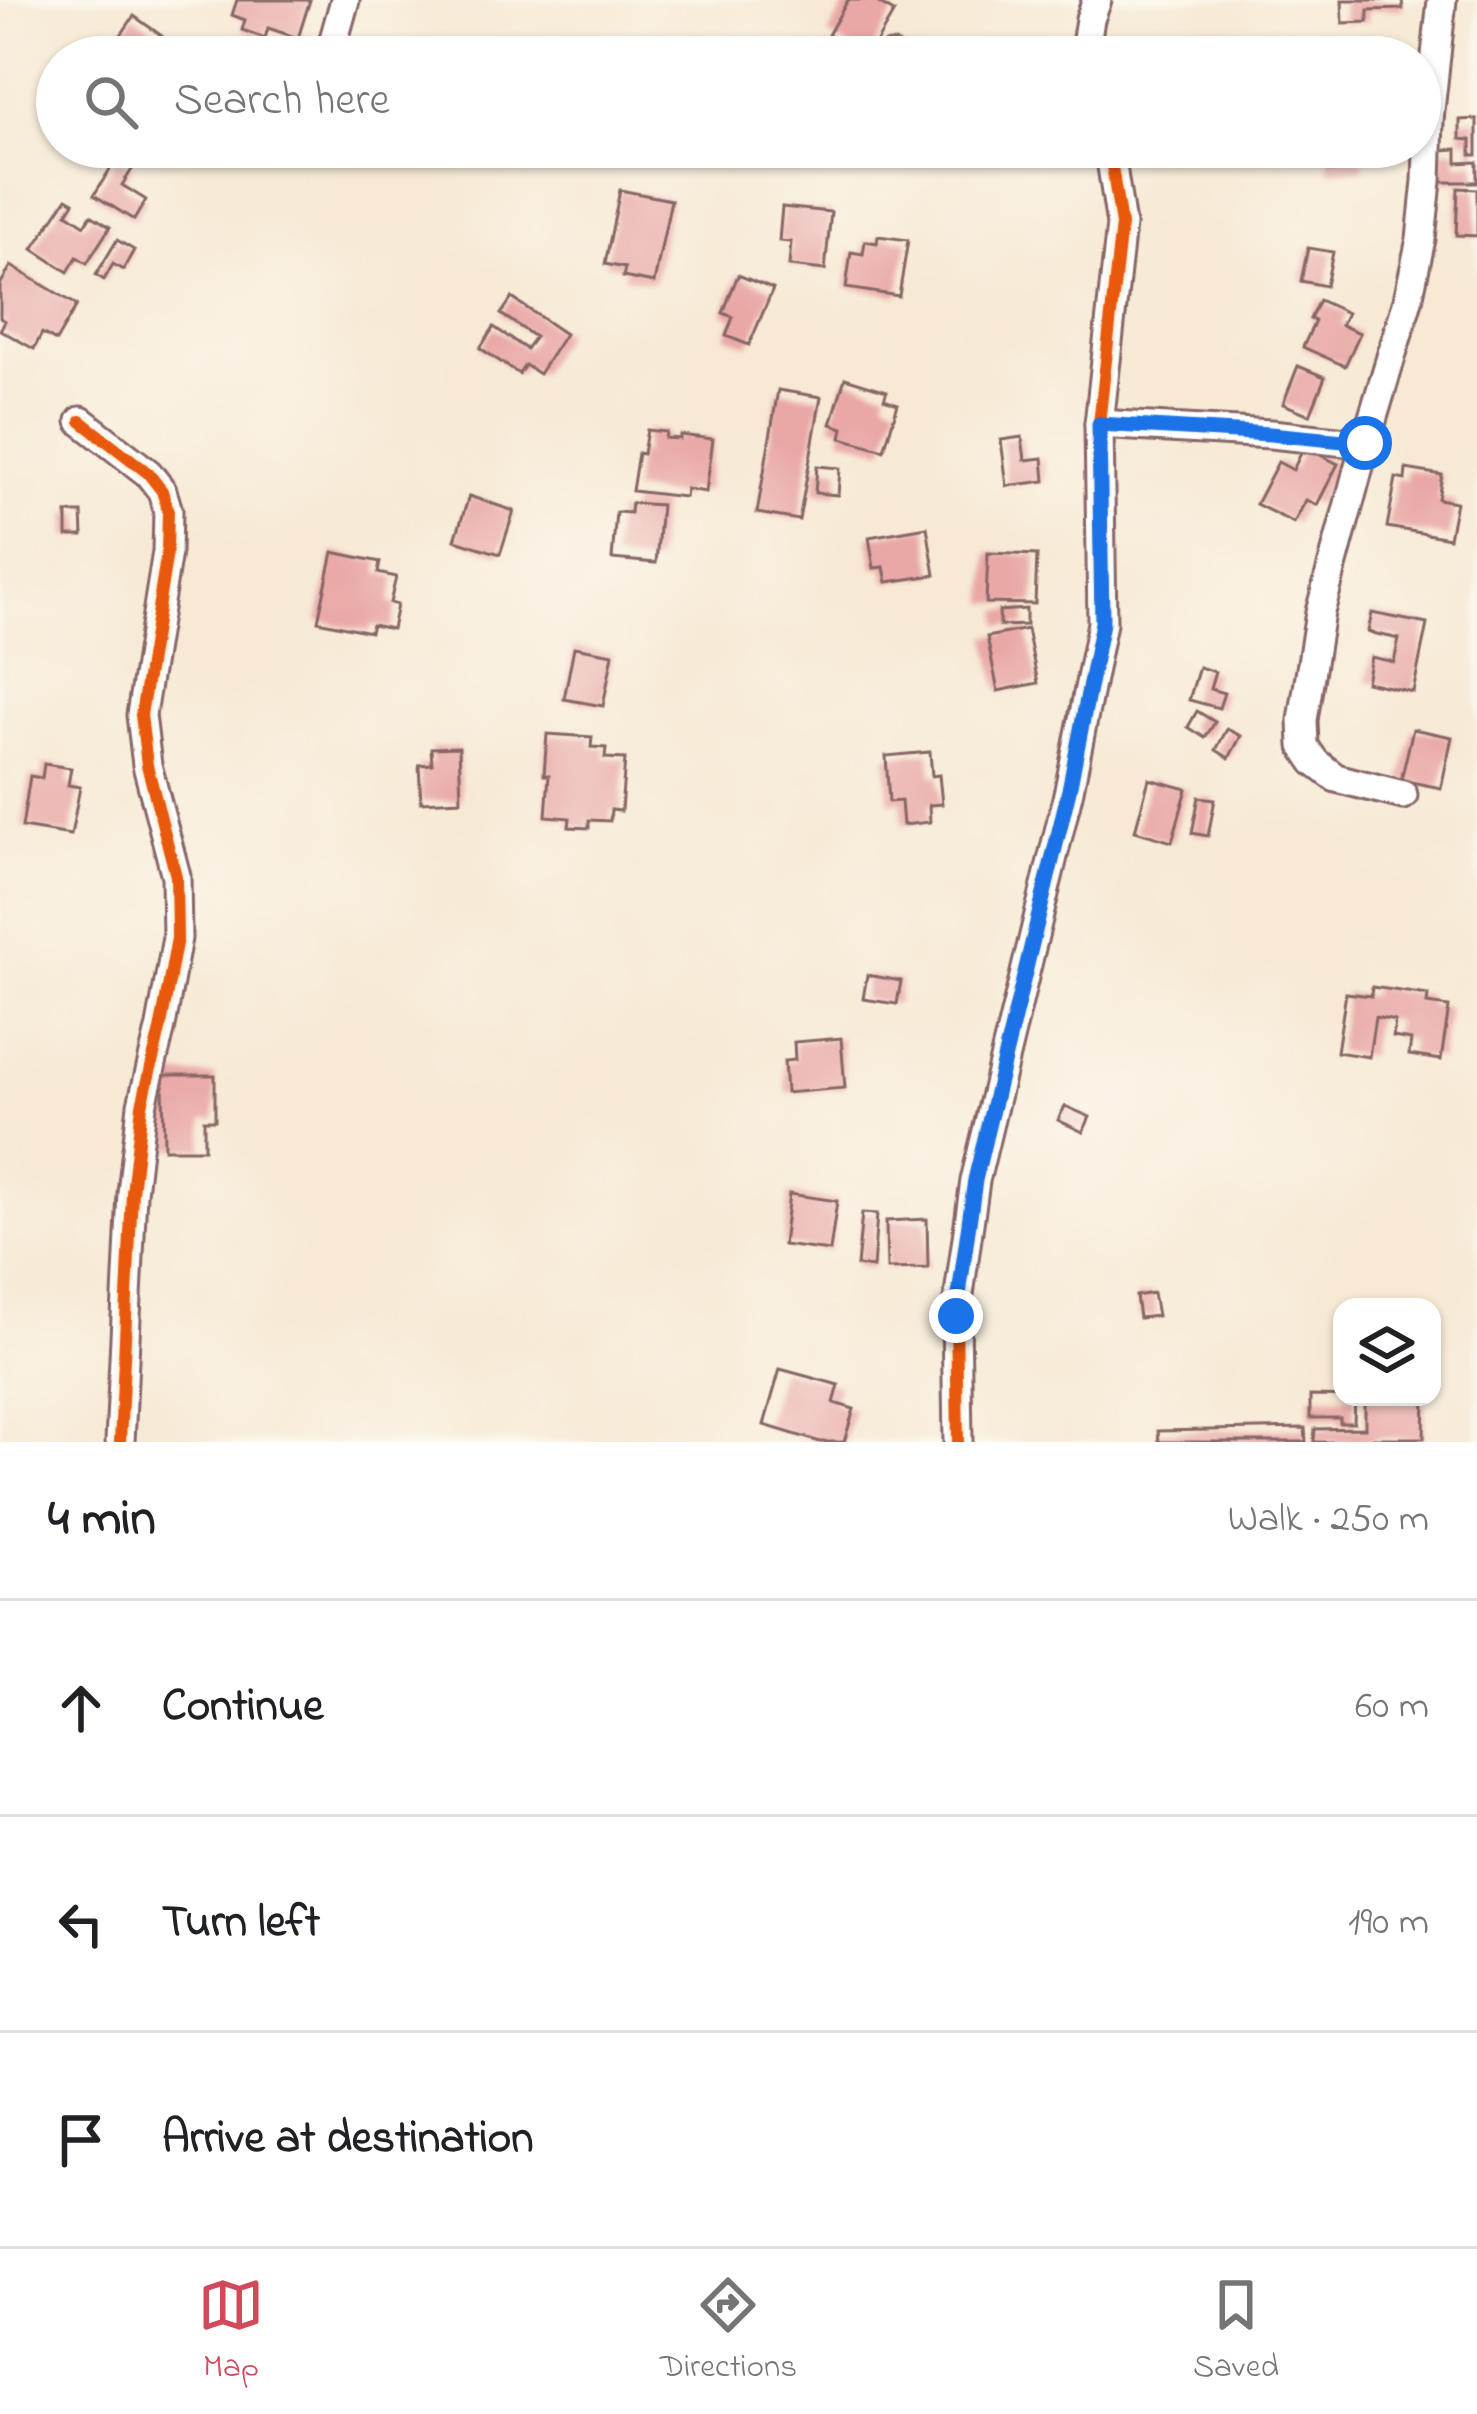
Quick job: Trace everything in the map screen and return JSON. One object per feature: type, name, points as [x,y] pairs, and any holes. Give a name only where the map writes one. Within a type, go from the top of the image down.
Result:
[{"type":"street","points":[[335,36],[345,0]]},
{"type":"street","points":[[1087,36],[1097,0]]},
{"type":"street","points":[[1439,36],[1442,0]]},
{"type":"street","points":[[958,1442],[956,1316],[975,1180],[1069,790],[1102,623],[1099,424],[1121,225],[1112,168]]},
{"type":"street","points":[[1403,795],[1336,778],[1304,746],[1303,720],[1320,612],[1408,300],[1426,168]]},
{"type":"street","points":[[81,422],[148,473],[168,511],[167,552],[141,715],[147,764],[176,875],[177,938],[142,1105],[132,1193],[120,1442]]},
{"type":"street","points":[[1099,424],[1365,443]]},
{"type":"building","points":[[237,0],[310,0],[299,36],[268,28],[266,36],[259,36],[242,30],[245,20],[232,15]]},
{"type":"building","points":[[848,0],[873,0],[894,12],[880,36],[828,35]]},
{"type":"building","points":[[1342,0],[1402,0],[1403,9],[1368,10],[1368,22],[1343,23]]},
{"type":"building","points":[[134,16],[162,36],[120,36]]},
{"type":"building","points":[[1477,119],[1477,155],[1471,155],[1471,140],[1460,139],[1460,120]]},
{"type":"building","points":[[1457,149],[1457,163],[1477,162],[1477,182],[1441,182],[1441,150]]},
{"type":"building","points":[[111,168],[133,168],[122,185],[146,200],[134,220],[94,195]]},
{"type":"building","points":[[1458,188],[1477,189],[1477,236],[1456,235]]},
{"type":"building","points":[[620,190],[671,200],[654,283],[623,277],[625,268],[605,264]]},
{"type":"building","points":[[67,198],[74,202],[67,213],[85,225],[91,215],[110,227],[87,263],[77,257],[68,272],[33,249]]},
{"type":"building","points":[[782,207],[831,212],[825,270],[789,266],[791,242],[779,241]]},
{"type":"building","points":[[878,236],[908,240],[899,296],[846,288],[851,252],[863,254],[865,241],[877,243]]},
{"type":"building","points":[[117,240],[134,250],[123,270],[113,264],[104,280],[96,275]]},
{"type":"building","points":[[1308,248],[1333,252],[1326,286],[1301,281]]},
{"type":"building","points":[[11,266],[77,305],[56,341],[42,333],[34,349],[0,330],[5,321],[0,318],[0,285]]},
{"type":"building","points":[[738,275],[773,289],[749,345],[726,336],[733,317],[723,313]]},
{"type":"building","points":[[512,298],[565,334],[539,374],[525,365],[519,374],[480,348],[494,327],[526,349],[535,337],[501,314]]},
{"type":"building","points":[[1319,300],[1347,313],[1341,325],[1360,333],[1345,366],[1303,347]]},
{"type":"building","points":[[1298,366],[1325,377],[1310,415],[1283,404]]},
{"type":"building","points":[[845,378],[887,391],[884,399],[898,404],[884,450],[841,438],[843,428],[831,424]]},
{"type":"building","points":[[778,390],[821,397],[799,520],[757,513]]},
{"type":"building","points":[[647,430],[666,432],[665,438],[713,439],[706,492],[686,489],[685,497],[632,491]]},
{"type":"building","points":[[1022,437],[1025,460],[1043,458],[1045,481],[1007,486],[1001,440]]},
{"type":"building","points":[[1304,447],[1338,464],[1317,505],[1306,500],[1294,523],[1256,504],[1278,462],[1293,470]]},
{"type":"building","points":[[817,466],[840,468],[838,495],[815,493]]},
{"type":"building","points":[[1406,469],[1442,475],[1438,499],[1456,502],[1449,538],[1387,527],[1396,478],[1405,480]]},
{"type":"building","points":[[469,496],[514,511],[500,554],[455,540]]},
{"type":"building","points":[[631,503],[661,505],[656,563],[612,559],[616,512],[630,513]]},
{"type":"building","points":[[67,513],[82,513],[83,536],[67,536]]},
{"type":"building","points":[[927,527],[935,575],[887,582],[884,567],[874,568],[869,537]]},
{"type":"building","points":[[333,552],[380,562],[378,573],[396,577],[390,603],[397,605],[392,629],[372,625],[370,632],[318,621]]},
{"type":"building","points":[[988,553],[1037,555],[1035,604],[986,603]]},
{"type":"building","points":[[1026,609],[1026,625],[1000,626],[999,611]]},
{"type":"building","points":[[1372,613],[1427,624],[1413,692],[1366,682],[1371,657],[1394,662],[1399,639],[1368,632]]},
{"type":"building","points":[[1027,629],[1038,683],[998,691],[987,637]]},
{"type":"building","points":[[574,647],[613,654],[603,706],[564,699]]},
{"type":"building","points":[[1199,667],[1215,672],[1210,689],[1224,693],[1219,708],[1189,700]]},
{"type":"building","points":[[1197,711],[1215,722],[1205,738],[1188,727]]},
{"type":"building","points":[[1227,729],[1241,736],[1229,758],[1216,750]]},
{"type":"building","points":[[1413,729],[1452,737],[1441,788],[1401,780]]},
{"type":"building","points":[[547,734],[592,737],[591,747],[606,748],[605,758],[625,759],[621,811],[611,810],[610,821],[589,820],[589,828],[569,827],[570,818],[546,816]]},
{"type":"building","points":[[459,747],[461,800],[421,802],[419,765],[432,764],[431,748]]},
{"type":"building","points":[[930,752],[942,804],[929,805],[930,822],[903,825],[901,801],[889,802],[886,756]]},
{"type":"building","points":[[44,764],[71,768],[68,785],[80,787],[71,835],[22,827],[30,776],[42,778]]},
{"type":"building","points":[[1149,779],[1187,789],[1172,842],[1135,831]]},
{"type":"building","points":[[1199,797],[1215,799],[1208,836],[1192,833]]},
{"type":"building","points":[[867,975],[901,981],[897,1004],[863,999]]},
{"type":"building","points":[[1372,987],[1428,995],[1427,1004],[1449,1007],[1441,1060],[1409,1055],[1411,1040],[1393,1037],[1395,1021],[1375,1017],[1369,1057],[1337,1052],[1346,993],[1371,996]]},
{"type":"building","points":[[841,1038],[845,1088],[786,1093],[784,1061],[795,1060],[794,1042]]},
{"type":"building","points":[[163,1075],[215,1075],[215,1120],[204,1120],[204,1149],[164,1149]]},
{"type":"building","points":[[1065,1106],[1090,1117],[1083,1132],[1058,1120]]},
{"type":"building","points":[[789,1194],[837,1201],[830,1251],[783,1245]]},
{"type":"building","points":[[862,1213],[877,1214],[873,1268],[857,1266]]},
{"type":"building","points":[[927,1219],[928,1268],[887,1269],[886,1221]]},
{"type":"building","points":[[1153,1293],[1157,1316],[1139,1318],[1136,1296]]},
{"type":"building","points":[[780,1369],[839,1385],[834,1403],[854,1409],[844,1442],[820,1442],[764,1425]]},
{"type":"building","points":[[1310,1396],[1333,1397],[1333,1406],[1355,1406],[1354,1423],[1310,1418]]},
{"type":"building","points":[[1365,1406],[1425,1406],[1424,1438],[1314,1442],[1315,1429],[1365,1428]]},
{"type":"building","points":[[1305,1428],[1306,1442],[1159,1442],[1158,1431]]},
{"type":"cycle path","points":[[958,1442],[956,1316],[975,1181],[1069,790],[1102,623],[1099,424],[1121,225],[1112,168]]},
{"type":"cycle path","points":[[81,421],[148,473],[162,491],[168,511],[167,552],[141,715],[147,765],[176,876],[177,938],[142,1105],[132,1193],[120,1442]]},
{"type":"route","points":[[956,1316],[975,1180],[1069,790],[1102,623],[1099,424],[1365,443]]}]
